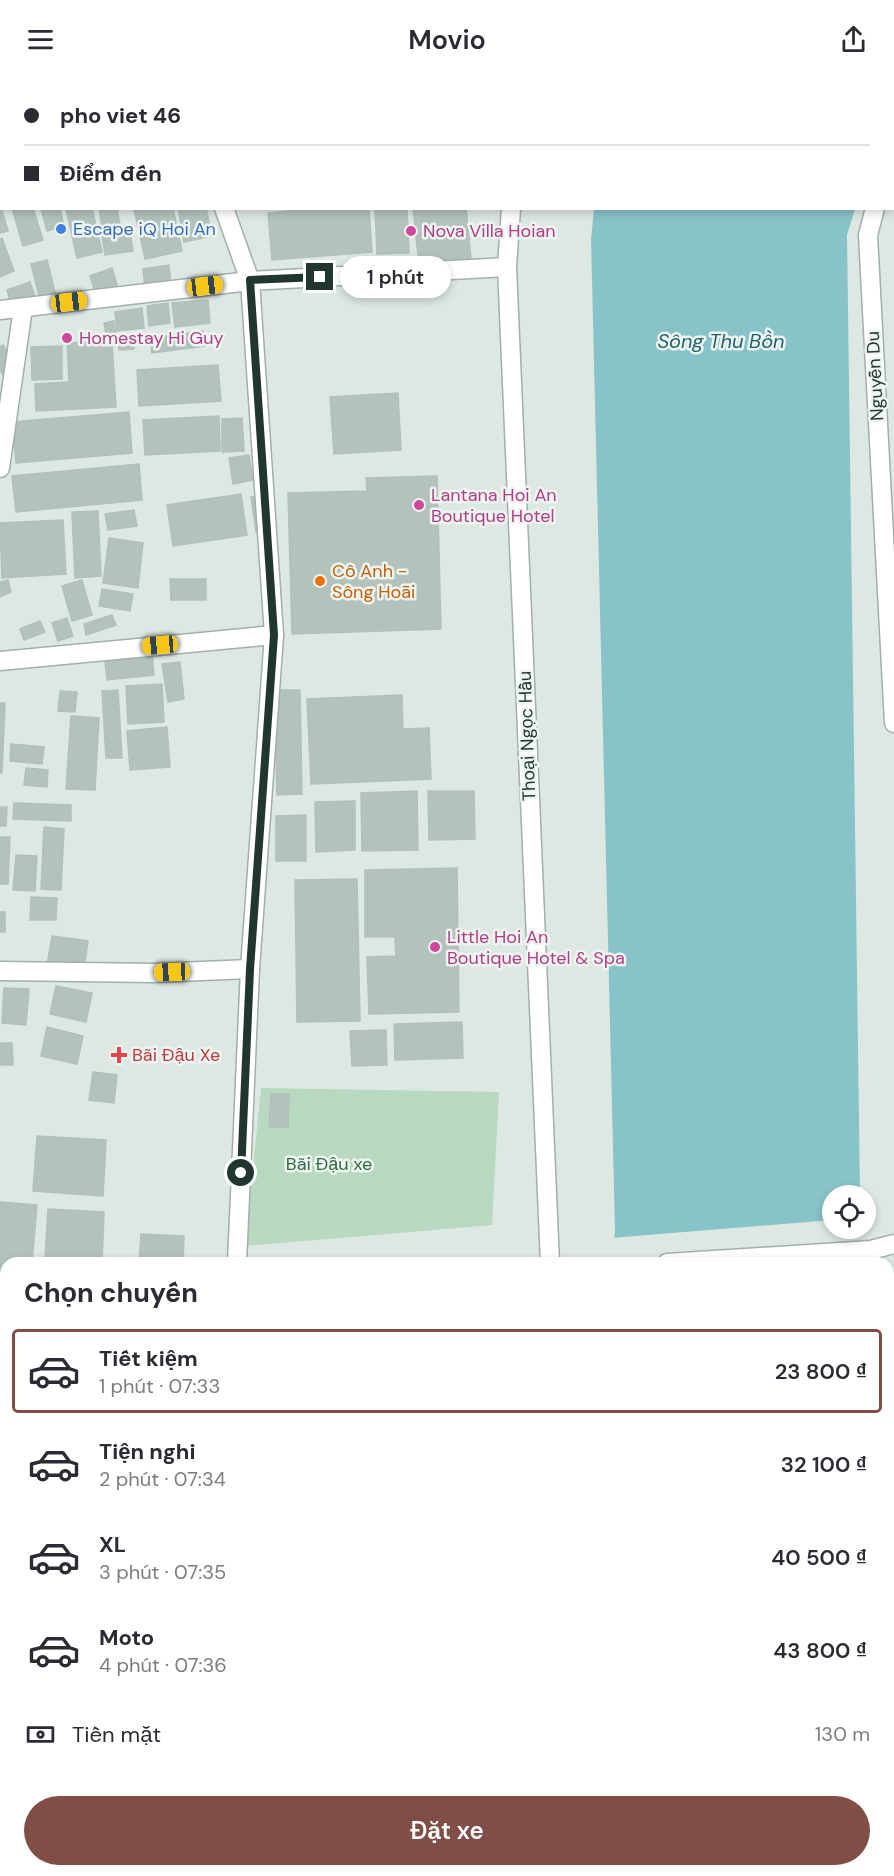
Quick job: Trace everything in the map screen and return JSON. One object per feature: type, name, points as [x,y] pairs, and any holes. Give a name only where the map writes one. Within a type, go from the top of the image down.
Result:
[{"type":"street","points":[[225,210],[250,280],[274,635],[250,969],[237,1257]]},
{"type":"street","name":"Thoại Ngọc Hầu","points":[[511,210],[507,267],[550,1257]]},
{"type":"street","name":"Nguyễn Du","points":[[874,210],[867,235],[894,723]]},
{"type":"street","points":[[0,310],[250,280],[507,267]]},
{"type":"street","points":[[0,468],[23,308]]},
{"type":"street","points":[[0,660],[274,635]]},
{"type":"street","points":[[0,972],[153,973],[250,969]]},
{"type":"street","points":[[761,1257],[871,1250],[894,1244]]},
{"type":"green space","name":"Bãi Đậu xe","points":[[261,1088],[499,1092],[492,1225],[245,1246]]},
{"type":"water","name":"Sông Thu Bồn","points":[[594,210],[855,210],[847,235],[860,1185],[822,1185],[822,1230],[649,1257],[612,1257],[615,1231],[591,239]]},
{"type":"pier","points":[[822,1221],[822,1239],[864,1239],[864,1257],[609,1257],[611,1238]]},
{"type":"building","points":[[0,210],[2,210],[8,231],[0,233]]},
{"type":"building","points":[[13,210],[34,210],[43,240],[23,246]]},
{"type":"building","points":[[42,210],[60,210],[64,226],[47,231]]},
{"type":"building","points":[[66,210],[92,210],[102,252],[77,258]]},
{"type":"building","points":[[99,210],[117,210],[121,230],[103,234]]},
{"type":"building","points":[[134,210],[173,210],[182,251],[145,259]]},
{"type":"building","points":[[178,210],[206,210],[212,236],[184,242]]},
{"type":"building","points":[[303,210],[369,210],[372,252],[272,260],[268,213]]},
{"type":"building","points":[[375,210],[407,210],[409,253],[377,254]]},
{"type":"building","points":[[413,210],[466,210],[471,259],[419,265]]},
{"type":"building","points":[[130,231],[133,251],[105,255],[102,235]]},
{"type":"building","points":[[2,238],[14,271],[0,277],[0,239]]},
{"type":"building","points":[[47,260],[55,292],[39,296],[31,264]]},
{"type":"building","points":[[169,265],[171,284],[145,288],[143,269]]},
{"type":"building","points":[[112,268],[118,288],[96,295],[90,276]]},
{"type":"building","points":[[30,282],[35,296],[11,304],[7,290]]},
{"type":"building","points":[[208,300],[210,323],[175,327],[172,303]]},
{"type":"building","points":[[168,303],[170,323],[149,326],[147,306]]},
{"type":"building","points":[[142,308],[144,328],[117,331],[115,312]]},
{"type":"building","points":[[114,321],[116,334],[106,335],[104,323]]},
{"type":"building","points":[[203,331],[205,346],[152,353],[150,338]]},
{"type":"building","points":[[134,340],[134,349],[119,350],[118,341]]},
{"type":"building","points":[[112,341],[116,407],[36,411],[35,384],[69,382],[67,343]]},
{"type":"building","points":[[3,345],[17,367],[3,375],[0,370],[0,347]]},
{"type":"building","points":[[62,346],[62,379],[32,380],[31,347]]},
{"type":"building","points":[[218,365],[221,401],[139,406],[137,370]]},
{"type":"building","points":[[398,393],[401,450],[334,454],[330,397]]},
{"type":"building","points":[[129,412],[132,453],[16,463],[12,422]]},
{"type":"building","points":[[219,416],[220,451],[145,455],[143,420]]},
{"type":"building","points":[[242,418],[244,451],[222,452],[222,419]]},
{"type":"building","points":[[249,455],[253,480],[233,484],[229,458]]},
{"type":"building","points":[[139,464],[142,500],[16,512],[12,476]]},
{"type":"building","points":[[437,476],[441,629],[292,634],[288,493],[367,491],[366,478]]},
{"type":"building","points":[[241,494],[247,535],[173,546],[167,505]]},
{"type":"building","points":[[260,496],[266,531],[256,532],[251,497]]},
{"type":"building","points":[[134,510],[137,526],[108,530],[105,514]]},
{"type":"building","points":[[98,511],[101,576],[75,578],[72,512]]},
{"type":"building","points":[[63,520],[66,574],[2,578],[0,523]]},
{"type":"building","points":[[109,538],[143,543],[138,588],[103,583]]},
{"type":"building","points":[[170,579],[206,579],[206,600],[171,600]]},
{"type":"building","points":[[8,580],[11,592],[0,597],[0,582]]},
{"type":"building","points":[[82,580],[92,615],[72,621],[62,586]]},
{"type":"building","points":[[102,589],[133,594],[130,611],[99,606]]},
{"type":"building","points":[[112,615],[116,625],[86,635],[84,624]]},
{"type":"building","points":[[67,618],[73,636],[58,641],[52,623]]},
{"type":"building","points":[[40,621],[45,632],[24,640],[20,629]]},
{"type":"building","points":[[152,655],[154,675],[107,680],[105,661]]},
{"type":"building","points":[[180,662],[184,699],[168,702],[162,664]]},
{"type":"building","points":[[162,684],[164,722],[128,724],[126,686]]},
{"type":"building","points":[[118,690],[122,758],[106,758],[102,691]]},
{"type":"building","points":[[274,690],[300,690],[302,794],[277,795]]},
{"type":"building","points":[[60,691],[77,692],[75,712],[58,711]]},
{"type":"building","points":[[402,695],[403,729],[429,728],[431,779],[311,784],[307,699]]},
{"type":"building","points":[[0,703],[5,703],[2,773],[0,773]]},
{"type":"building","points":[[71,716],[99,718],[95,790],[66,789]]},
{"type":"building","points":[[167,727],[170,767],[130,770],[127,731]]},
{"type":"building","points":[[11,744],[44,747],[42,764],[10,761]]},
{"type":"building","points":[[26,768],[48,770],[47,787],[24,785]]},
{"type":"building","points":[[417,791],[418,850],[362,851],[361,793]]},
{"type":"building","points":[[428,791],[474,791],[475,839],[429,840]]},
{"type":"building","points":[[355,801],[355,850],[316,852],[315,802]]},
{"type":"building","points":[[14,803],[71,805],[71,821],[13,819]]},
{"type":"building","points":[[0,807],[7,807],[6,826],[0,826]]},
{"type":"building","points":[[306,815],[306,861],[276,861],[276,816]]},
{"type":"building","points":[[44,827],[64,829],[61,890],[41,889]]},
{"type":"building","points":[[0,837],[10,837],[8,884],[0,884]]},
{"type":"building","points":[[16,855],[37,856],[35,891],[13,890]]},
{"type":"building","points":[[457,868],[459,1012],[369,1014],[367,957],[396,956],[395,937],[365,937],[365,870]]},
{"type":"building","points":[[357,879],[360,1021],[297,1022],[295,880]]},
{"type":"building","points":[[31,897],[57,898],[56,920],[30,920]]},
{"type":"building","points":[[0,912],[5,912],[5,932],[0,932]]},
{"type":"building","points":[[52,936],[88,941],[84,970],[47,965]]},
{"type":"building","points":[[56,986],[92,993],[86,1022],[50,1014]]},
{"type":"building","points":[[4,988],[29,989],[26,1025],[2,1023]]},
{"type":"building","points":[[462,1022],[463,1058],[395,1060],[394,1024]]},
{"type":"building","points":[[47,1027],[83,1036],[77,1064],[41,1056]]},
{"type":"building","points":[[386,1030],[387,1065],[352,1066],[350,1031]]},
{"type":"building","points":[[0,1043],[12,1043],[13,1065],[0,1065]]},
{"type":"building","points":[[93,1072],[117,1075],[114,1103],[89,1100]]},
{"type":"building","points":[[271,1094],[289,1094],[288,1127],[269,1127]]},
{"type":"building","points":[[37,1136],[106,1140],[103,1196],[33,1191]]},
{"type":"building","points":[[0,1202],[37,1205],[33,1257],[0,1257]]},
{"type":"building","points":[[48,1209],[104,1212],[102,1257],[45,1257]]},
{"type":"building","points":[[141,1234],[184,1236],[183,1257],[139,1257]]},
{"type":"place","name":"Escape iQ Hoi An","points":[[61,229]]},
{"type":"place","name":"Nova Villa Hoian","points":[[411,231]]},
{"type":"place","name":"Homestay Hi Guy","points":[[67,338]]},
{"type":"place","name":"Lantana Hoi An Boutique Hotel","points":[[419,505]]},
{"type":"place","name":"Cô Anh - Sông Hoāi","points":[[320,581]]},
{"type":"place","name":"Little Hoi An Boutique Hotel & Spa","points":[[435,947]]},
{"type":"place","name":"Bãi Đậu Xe","points":[[119,1055]]},
{"type":"route","points":[[241,1173],[250,969],[274,635],[250,280],[320,277]]}]
